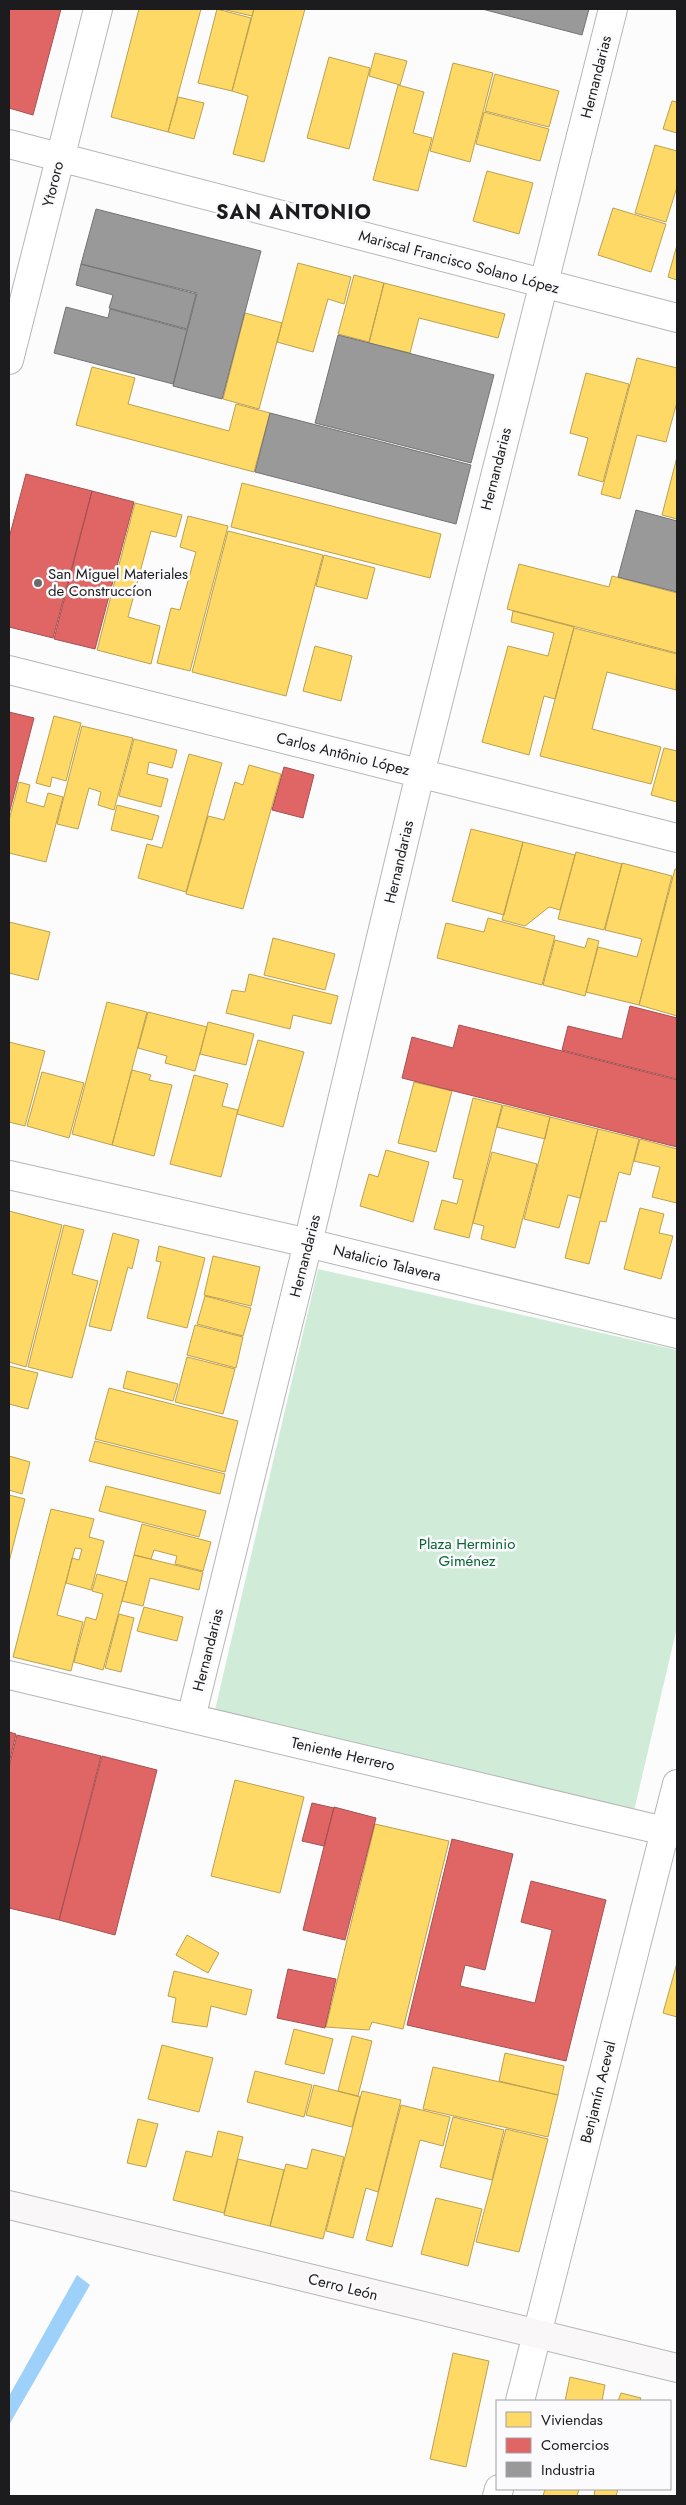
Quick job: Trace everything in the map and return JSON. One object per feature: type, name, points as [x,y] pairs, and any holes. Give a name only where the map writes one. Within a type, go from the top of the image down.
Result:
[{"type":"street","name":"Ytororo","points":[[9,360],[98,9]]},
{"type":"street","name":"Hernandarias","points":[[191,1718],[308,1243],[420,774],[613,9]]},
{"type":"street","name":"Mariscal Francisco Solano López","points":[[9,144],[543,285],[677,318]]},
{"type":"street","name":"Carlos Antônio López","points":[[9,670],[677,838]]},
{"type":"street","name":"Natalicio Talavera","points":[[9,1175],[308,1243],[677,1334]]},
{"type":"street","name":"Teniente Herrero","points":[[9,1675],[671,1832]]},
{"type":"street","name":"Benjamín Aceval","points":[[520,2400],[536,2334],[671,1832],[677,1784]]},
{"type":"street","name":"Cerro León","points":[[9,2205],[677,2368]]},
{"type":"green space","name":"Plaza Herminio Giménez","points":[[318,1269],[677,1350],[677,1627],[634,1811],[215,1710]]},
{"type":"water","points":[[77,2275],[90,2285],[9,2425],[9,2396]]},
{"type":"building: Viviendas","points":[[139,9],[201,9],[168,132],[111,117]]},
{"type":"building: Viviendas","points":[[217,9],[251,18],[232,91],[198,83]]},
{"type":"building: Viviendas","points":[[222,9],[254,9],[252,16]]},
{"type":"building: Viviendas","points":[[254,9],[305,9],[264,162],[233,154],[248,96],[232,91]]},
{"type":"building: Viviendas","points":[[375,53],[407,61],[400,85],[369,76]]},
{"type":"building: Viviendas","points":[[329,57],[370,68],[349,149],[307,138]]},
{"type":"building: Viviendas","points":[[453,63],[493,73],[470,162],[430,151]]},
{"type":"building: Viviendas","points":[[495,74],[559,91],[549,127],[485,111]]},
{"type":"building: Viviendas","points":[[398,85],[424,92],[413,133],[432,138],[418,191],[373,180]]},
{"type":"building: Viviendas","points":[[178,97],[204,103],[194,139],[168,132]]},
{"type":"building: Viviendas","points":[[672,101],[677,102],[677,133],[663,129]]},
{"type":"building: Viviendas","points":[[484,112],[549,129],[540,161],[476,144]]},
{"type":"building: Viviendas","points":[[655,145],[677,151],[677,187],[666,222],[635,213]]},
{"type":"building: Viviendas","points":[[487,171],[533,183],[519,234],[473,221]]},
{"type":"building: Viviendas","points":[[613,208],[666,224],[651,272],[598,255]]},
{"type":"building: Viviendas","points":[[677,245],[677,280],[668,277]]},
{"type":"building: Viviendas","points":[[298,263],[351,277],[344,304],[328,299],[313,352],[277,342]]},
{"type":"building: Viviendas","points":[[354,275],[384,283],[369,342],[338,334]]},
{"type":"building: Viviendas","points":[[384,283],[505,314],[498,338],[419,318],[410,353],[369,343]]},
{"type":"building: Viviendas","points":[[245,313],[282,323],[259,409],[223,399]]},
{"type":"building: Viviendas","points":[[637,358],[677,368],[677,402],[666,442],[637,435],[620,499],[601,494]]},
{"type":"building: Viviendas","points":[[92,367],[135,378],[128,404],[229,431],[236,404],[270,413],[254,472],[76,425]]},
{"type":"building: Viviendas","points":[[586,373],[629,384],[603,482],[578,475],[588,438],[570,433]]},
{"type":"building: Viviendas","points":[[677,457],[677,519],[662,515]]},
{"type":"building: Viviendas","points":[[242,483],[441,534],[430,578],[231,527]]},
{"type":"building: Viviendas","points":[[135,503],[182,515],[176,537],[151,531],[128,617],[160,626],[151,664],[97,650]]},
{"type":"building: Viviendas","points":[[188,516],[228,526],[190,671],[157,663],[171,608],[180,610],[196,552],[180,547]]},
{"type":"building: Viviendas","points":[[228,531],[323,555],[286,696],[192,672]]},
{"type":"building: Viviendas","points":[[324,555],[375,568],[367,599],[316,586]]},
{"type":"building: Viviendas","points":[[519,564],[609,587],[612,576],[677,593],[677,653],[507,609]]},
{"type":"building: Viviendas","points":[[513,611],[574,627],[555,699],[544,696],[529,755],[482,742],[508,646],[548,656],[554,633],[511,622]]},
{"type":"building: Viviendas","points":[[574,628],[677,654],[676,690],[607,672],[592,729],[661,747],[651,784],[540,756]]},
{"type":"building: Viviendas","points":[[315,646],[352,656],[341,701],[303,691]]},
{"type":"building: Viviendas","points":[[54,716],[81,723],[66,781],[52,777],[50,787],[36,783]]},
{"type":"building: Viviendas","points":[[82,726],[133,738],[114,810],[98,805],[101,792],[89,788],[78,829],[57,824]]},
{"type":"building: Viviendas","points":[[134,739],[177,750],[172,768],[149,762],[147,774],[168,779],[161,807],[119,796]]},
{"type":"building: Viviendas","points":[[664,748],[677,751],[677,802],[651,795]]},
{"type":"building: Viviendas","points":[[189,754],[222,763],[186,892],[138,878],[147,844],[162,848]]},
{"type":"building: Viviendas","points":[[249,765],[281,774],[243,909],[186,894],[208,816],[224,820],[235,782],[243,785]]},
{"type":"building: Viviendas","points":[[19,782],[30,785],[26,802],[44,807],[48,793],[63,797],[46,862],[9,853],[9,820]]},
{"type":"building: Viviendas","points":[[117,805],[159,816],[152,840],[111,830]]},
{"type":"building: Viviendas","points":[[471,829],[523,842],[504,915],[452,901]]},
{"type":"building: Viviendas","points":[[523,842],[575,855],[560,910],[549,907],[525,926],[502,920]]},
{"type":"building: Viviendas","points":[[576,852],[622,864],[604,930],[558,919]]},
{"type":"building: Viviendas","points":[[622,863],[672,876],[639,1005],[586,992],[598,947],[637,957],[642,939],[605,930]]},
{"type":"building: Viviendas","points":[[675,869],[677,869],[677,1016],[639,1005]]},
{"type":"building: Viviendas","points":[[488,918],[555,936],[542,985],[437,958],[446,923],[484,932]]},
{"type":"building: Viviendas","points":[[9,922],[50,932],[38,980],[9,973]]},
{"type":"building: Viviendas","points":[[273,938],[335,954],[325,990],[264,975]]},
{"type":"building: Viviendas","points":[[588,938],[599,941],[585,996],[543,985],[555,940],[585,948]]},
{"type":"building: Viviendas","points":[[249,974],[338,996],[331,1024],[293,1015],[290,1029],[226,1013],[232,990],[245,992]]},
{"type":"building: Viviendas","points":[[107,1002],[147,1012],[112,1145],[72,1134]]},
{"type":"building: Viviendas","points":[[148,1012],[207,1027],[195,1071],[165,1063],[167,1056],[138,1048]]},
{"type":"building: Viviendas","points":[[208,1022],[254,1034],[246,1065],[200,1054]]},
{"type":"building: Viviendas","points":[[258,1040],[304,1052],[283,1127],[237,1114]]},
{"type":"building: Viviendas","points":[[9,1042],[45,1051],[25,1126],[9,1122]]},
{"type":"building: Viviendas","points":[[132,1070],[151,1075],[149,1080],[172,1085],[154,1156],[112,1145]]},
{"type":"building: Viviendas","points":[[42,1072],[84,1083],[69,1138],[27,1126]]},
{"type":"building: Viviendas","points":[[194,1075],[228,1084],[222,1106],[238,1110],[221,1177],[170,1164]]},
{"type":"building: Viviendas","points":[[414,1082],[452,1091],[436,1152],[398,1143]]},
{"type":"building: Viviendas","points":[[473,1098],[502,1105],[469,1238],[434,1229],[442,1200],[457,1204],[463,1180],[453,1178]]},
{"type":"building: Viviendas","points":[[503,1105],[550,1117],[545,1139],[497,1127]]},
{"type":"building: Viviendas","points":[[550,1117],[598,1129],[580,1198],[568,1195],[559,1228],[524,1219]]},
{"type":"building: Viviendas","points":[[598,1129],[639,1139],[630,1175],[619,1172],[606,1222],[600,1221],[589,1264],[565,1258]]},
{"type":"building: Viviendas","points":[[640,1139],[677,1149],[677,1203],[652,1197],[660,1167],[634,1161]]},
{"type":"building: Viviendas","points":[[386,1150],[429,1162],[413,1222],[360,1206],[369,1174],[378,1177]]},
{"type":"building: Viviendas","points":[[492,1152],[537,1164],[515,1248],[481,1239],[484,1226],[473,1223]]},
{"type":"building: Viviendas","points":[[640,1208],[664,1214],[659,1233],[673,1236],[661,1279],[624,1269]]},
{"type":"building: Viviendas","points":[[9,1211],[62,1225],[26,1367],[9,1362]]},
{"type":"building: Viviendas","points":[[64,1225],[84,1230],[72,1274],[98,1281],[72,1378],[28,1367]]},
{"type":"building: Viviendas","points":[[113,1233],[139,1240],[132,1269],[128,1267],[111,1331],[89,1326]]},
{"type":"building: Viviendas","points":[[159,1246],[205,1258],[187,1328],[147,1318],[161,1262],[156,1261]]},
{"type":"building: Viviendas","points":[[213,1256],[260,1267],[251,1306],[204,1295]]},
{"type":"building: Viviendas","points":[[205,1296],[251,1308],[243,1336],[197,1324]]},
{"type":"building: Viviendas","points":[[195,1325],[243,1337],[236,1368],[187,1355]]},
{"type":"building: Viviendas","points":[[187,1357],[235,1369],[223,1414],[175,1402]]},
{"type":"building: Viviendas","points":[[9,1366],[38,1373],[28,1409],[9,1404]]},
{"type":"building: Viviendas","points":[[127,1371],[178,1384],[173,1401],[123,1388]]},
{"type":"building: Viviendas","points":[[109,1388],[238,1421],[225,1472],[95,1439]]},
{"type":"building: Viviendas","points":[[95,1441],[225,1474],[220,1494],[89,1461]]},
{"type":"building: Viviendas","points":[[9,1456],[30,1462],[22,1494],[9,1490]]},
{"type":"building: Viviendas","points":[[106,1486],[206,1511],[199,1537],[99,1511]]},
{"type":"building: Viviendas","points":[[9,1495],[25,1499],[9,1562]]},
{"type":"building: Viviendas","points":[[51,1509],[94,1519],[89,1537],[104,1541],[91,1590],[66,1583],[69,1569],[57,1615],[83,1622],[71,1671],[13,1657]],"holes":[[[75,1548],[82,1549],[79,1560],[72,1558]]]},
{"type":"building: Viviendas","points":[[142,1524],[211,1542],[203,1571],[175,1564],[177,1556],[154,1550],[151,1559],[134,1555]]},
{"type":"building: Viviendas","points":[[134,1555],[203,1572],[199,1590],[150,1578],[143,1606],[122,1601]]},
{"type":"building: Viviendas","points":[[97,1574],[127,1582],[103,1670],[74,1662],[86,1617],[96,1620],[103,1594],[92,1591]]},
{"type":"building: Viviendas","points":[[144,1607],[183,1617],[177,1641],[137,1631]]},
{"type":"building: Viviendas","points":[[119,1614],[134,1618],[121,1672],[105,1668]]},
{"type":"building: Viviendas","points":[[235,1780],[304,1797],[280,1893],[211,1876]]},
{"type":"building: Viviendas","points":[[375,1824],[449,1841],[403,2029],[372,2022],[369,2030],[326,2027]]},
{"type":"building: Viviendas","points":[[187,1935],[219,1953],[208,1973],[176,1955]]},
{"type":"building: Viviendas","points":[[677,1963],[677,2017],[663,2013]]},
{"type":"building: Viviendas","points":[[174,1971],[252,1990],[246,2015],[211,2006],[207,2027],[172,2022],[176,1998],[168,1996]]},
{"type":"building: Viviendas","points":[[294,2029],[333,2039],[324,2074],[285,2064]]},
{"type":"building: Viviendas","points":[[352,2036],[372,2041],[358,2096],[338,2091]]},
{"type":"building: Viviendas","points":[[162,2045],[213,2058],[199,2112],[148,2099]]},
{"type":"building: Viviendas","points":[[505,2053],[564,2066],[558,2095],[499,2081]]},
{"type":"building: Viviendas","points":[[433,2067],[558,2095],[548,2137],[423,2109]]},
{"type":"building: Viviendas","points":[[255,2071],[312,2085],[304,2117],[247,2102]]},
{"type":"building: Viviendas","points":[[314,2085],[360,2097],[352,2127],[306,2115]]},
{"type":"building: Viviendas","points":[[362,2091],[401,2100],[378,2192],[366,2188],[353,2238],[326,2231]]},
{"type":"building: Viviendas","points":[[401,2105],[450,2117],[443,2146],[420,2140],[392,2247],[366,2240]]},
{"type":"building: Viviendas","points":[[453,2117],[504,2130],[492,2180],[440,2167]]},
{"type":"building: Viviendas","points":[[138,2119],[158,2124],[146,2167],[127,2163]]},
{"type":"building: Viviendas","points":[[506,2129],[548,2139],[519,2252],[476,2242]]},
{"type":"building: Viviendas","points":[[218,2131],[243,2137],[224,2213],[173,2200],[186,2151],[212,2157]]},
{"type":"building: Viviendas","points":[[312,2149],[344,2157],[323,2239],[270,2226],[286,2164],[307,2169]]},
{"type":"building: Viviendas","points":[[238,2159],[284,2170],[270,2226],[224,2215]]},
{"type":"building: Viviendas","points":[[436,2198],[482,2209],[468,2266],[421,2254]]},
{"type":"building: Viviendas","points":[[453,2353],[489,2361],[466,2467],[430,2459]]},
{"type":"building: Viviendas","points":[[570,2377],[605,2385],[602,2400],[565,2400]]},
{"type":"building: Viviendas","points":[[621,2393],[641,2398],[640,2400],[618,2400]]},
{"type":"building: Viviendas","points":[[545,2490],[579,2490],[577,2496],[543,2496]]},
{"type":"building: Viviendas","points":[[595,2490],[618,2490],[616,2496],[594,2496]]},
{"type":"building: Comercios","points":[[9,9],[61,9],[33,115],[9,108]]},
{"type":"building: Comercios","name":"San Miguel Materiales de Construccíon","points":[[26,474],[92,491],[53,638],[9,627],[9,538]]},
{"type":"building: Comercios","points":[[92,491],[134,502],[95,649],[54,639]]},
{"type":"building: Comercios","points":[[9,712],[34,718],[9,814]]},
{"type":"building: Comercios","points":[[284,767],[314,775],[303,818],[272,810]]},
{"type":"building: Comercios","points":[[630,1006],[677,1018],[677,1079],[562,1050],[568,1026],[622,1039]]},
{"type":"building: Comercios","points":[[459,1025],[677,1080],[677,1147],[402,1078],[412,1037],[453,1048]]},
{"type":"building: Comercios","points":[[9,1732],[16,1734],[9,1763]]},
{"type":"building: Comercios","points":[[17,1735],[101,1756],[59,1920],[9,1908],[9,1767]]},
{"type":"building: Comercios","points":[[102,1756],[157,1770],[115,1935],[59,1920]]},
{"type":"building: Comercios","points":[[312,1803],[334,1808],[324,1846],[302,1841]]},
{"type":"building: Comercios","points":[[334,1807],[376,1818],[345,1940],[303,1930]]},
{"type":"building: Comercios","points":[[452,1839],[513,1854],[485,1970],[465,1965],[460,1986],[535,2003],[552,1930],[521,1922],[531,1881],[606,1900],[566,2061],[407,2025]]},
{"type":"building: Comercios","points":[[288,1969],[336,1979],[325,2028],[277,2018]]},
{"type":"building: Industria","points":[[482,9],[589,9],[582,35]]},
{"type":"building: Industria","points":[[96,209],[261,251],[222,399],[173,386],[197,293],[81,264]]},
{"type":"building: Industria","points":[[81,264],[196,294],[187,329],[109,308],[113,295],[76,285]]},
{"type":"building: Industria","points":[[66,307],[108,318],[110,309],[187,330],[173,384],[54,353]]},
{"type":"building: Industria","points":[[338,335],[494,375],[471,463],[315,423]]},
{"type":"building: Industria","points":[[270,413],[471,465],[456,524],[255,472]]},
{"type":"building: Industria","points":[[636,510],[677,521],[677,592],[618,577]]},
{"type":"place","name":"San Miguel Materiales de Construccíon","points":[[38,583]]},
{"type":"district","name":"SAN ANTONIO","points":[[294,212]]}]
